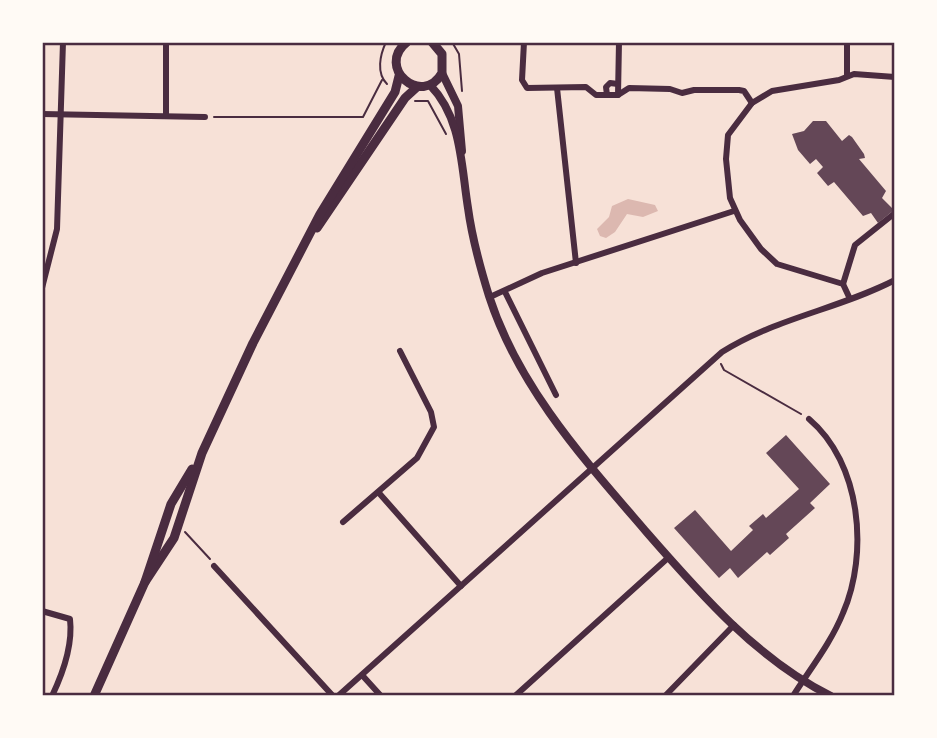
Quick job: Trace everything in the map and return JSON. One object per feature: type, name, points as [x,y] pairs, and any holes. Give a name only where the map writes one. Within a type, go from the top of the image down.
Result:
[{"type":"main road","points":[[94,696],[145,582],[171,504],[202,453],[253,344],[339,182],[395,92],[399,76],[395,42]]},
{"type":"main road","points":[[398,52],[407,42]]},
{"type":"main road","points":[[432,42],[442,54]]},
{"type":"main road","points":[[313,232],[325,220],[405,98],[417,87],[430,85],[442,73],[442,54],[450,42]]},
{"type":"main road","points":[[399,76],[417,87]]},
{"type":"street","points":[[42,286],[57,229],[63,42]]},
{"type":"street","points":[[166,42],[166,114]]},
{"type":"street","points":[[524,42],[523,85],[586,87],[596,95],[618,94],[629,88],[670,89],[682,93],[694,90],[739,90],[744,91],[752,103]]},
{"type":"street","points":[[618,94],[619,42]]},
{"type":"street","points":[[847,42],[847,76]]},
{"type":"street","points":[[442,73],[458,106],[464,142],[461,154]]},
{"type":"street","points":[[843,284],[777,264],[761,249],[734,211],[728,190],[728,135],[752,103],[780,89],[839,80],[847,76],[895,76]]},
{"type":"street","points":[[607,95],[610,83],[618,84]]},
{"type":"street","points":[[430,85],[452,116],[461,154],[472,235],[490,297],[508,343],[533,389],[592,469],[669,557],[734,625],[802,681],[831,696]]},
{"type":"street","points":[[557,88],[576,263]]},
{"type":"street","points":[[42,114],[166,114],[205,117]]},
{"type":"street","points":[[490,297],[542,274],[734,211]]},
{"type":"street","points":[[850,299],[843,284],[855,245],[895,213]]},
{"type":"street","points":[[338,696],[717,357],[762,330],[895,280]]},
{"type":"street","points":[[505,292],[556,395]]},
{"type":"street","points":[[343,522],[417,458],[434,427],[431,412],[400,351]]},
{"type":"street","points":[[793,696],[843,614],[853,581],[856,552],[849,478],[836,448],[824,432],[809,419]]},
{"type":"street","points":[[379,493],[461,586]]},
{"type":"street","points":[[516,696],[669,557]]},
{"type":"street","points":[[214,566],[333,696]]},
{"type":"street","points":[[42,611],[70,619],[65,664],[52,696]]},
{"type":"street","points":[[665,696],[734,625]]},
{"type":"street","points":[[362,675],[381,696]]},
{"type":"path","points":[[205,117],[363,117],[382,80],[380,60],[386,42]]},
{"type":"path","points":[[450,42],[459,54],[460,71]]},
{"type":"path","points":[[428,101],[446,134]]},
{"type":"path","points":[[717,357],[724,370],[809,419]]},
{"type":"path","points":[[185,532],[201,547],[214,566]]},
{"type":"shaded area","points":[[628,199],[655,205],[658,211],[643,217],[627,214],[615,232],[606,238],[600,236],[597,229],[609,217],[612,206]]},
{"type":"building","points":[[813,121],[826,121],[842,141],[849,135],[864,154],[865,158],[859,159],[886,191],[882,198],[894,210],[878,223],[871,213],[863,216],[834,182],[828,186],[817,173],[823,167],[816,159],[810,164],[798,150],[792,134],[804,131]]},
{"type":"building","points":[[786,435],[830,484],[810,503],[815,508],[786,534],[789,538],[770,555],[767,552],[738,578],[730,568],[719,578],[674,528],[695,510],[731,551],[753,530],[749,526],[763,514],[766,518],[799,489],[766,453]]}]
